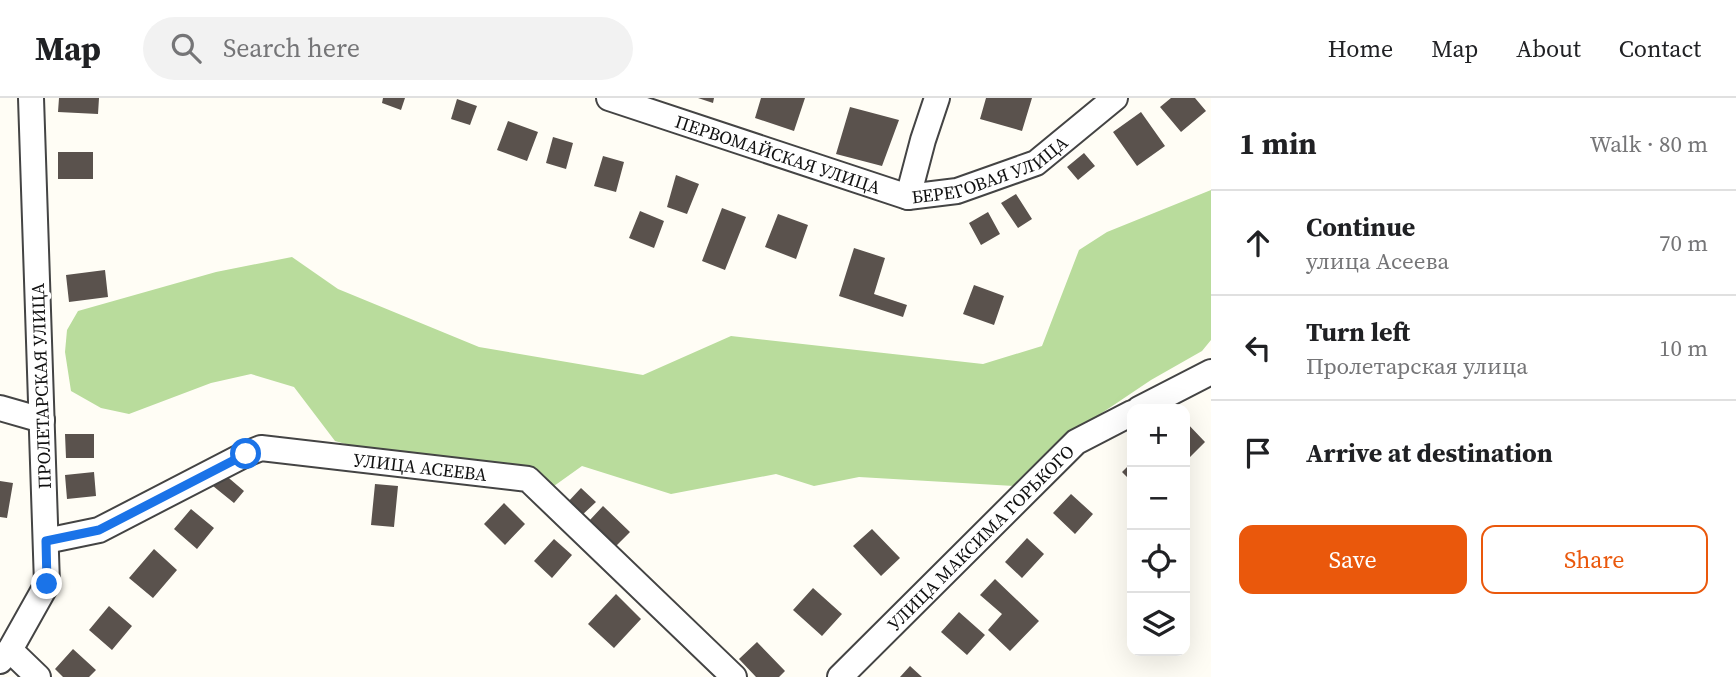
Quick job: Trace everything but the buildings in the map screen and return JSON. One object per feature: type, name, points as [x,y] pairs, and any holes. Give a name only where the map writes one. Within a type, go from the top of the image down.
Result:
[{"type":"street","name":"ПРОЛЕТАРСКАЯ УЛИЦА","points":[[5,656],[47,584],[31,98]]},
{"type":"street","name":"ПЕРВОМАЙСКАЯ УЛИЦА","points":[[610,98],[908,197]]},
{"type":"street","name":"БЕРЕГОВАЯ УЛИЦА","points":[[937,98],[908,197],[957,191],[1036,163],[1115,98]]},
{"type":"street","points":[[1149,404],[1211,372]]},
{"type":"street","points":[[0,408],[42,420]]},
{"type":"street","name":"УЛИЦА МАКСИМА ГОРЬКОГО","points":[[840,677],[1076,443],[1127,416]]},
{"type":"street","name":"УЛИЦА АСЕЕВА","points":[[46,541],[99,530],[261,448],[528,479],[734,677]]},
{"type":"street","points":[[5,656],[38,677]]},
{"type":"green space","points":[[1211,190],[1211,340],[1202,351],[1151,380],[1081,427],[1014,486],[859,477],[814,486],[776,474],[671,494],[582,466],[554,486],[493,463],[387,456],[335,441],[294,387],[251,374],[211,383],[129,414],[101,408],[71,391],[65,352],[67,330],[78,311],[216,272],[292,257],[338,289],[479,347],[643,375],[731,336],[983,364],[1042,346],[1079,250],[1107,232]]},
{"type":"route","points":[[47,584],[46,541],[99,530],[246,454]]}]
